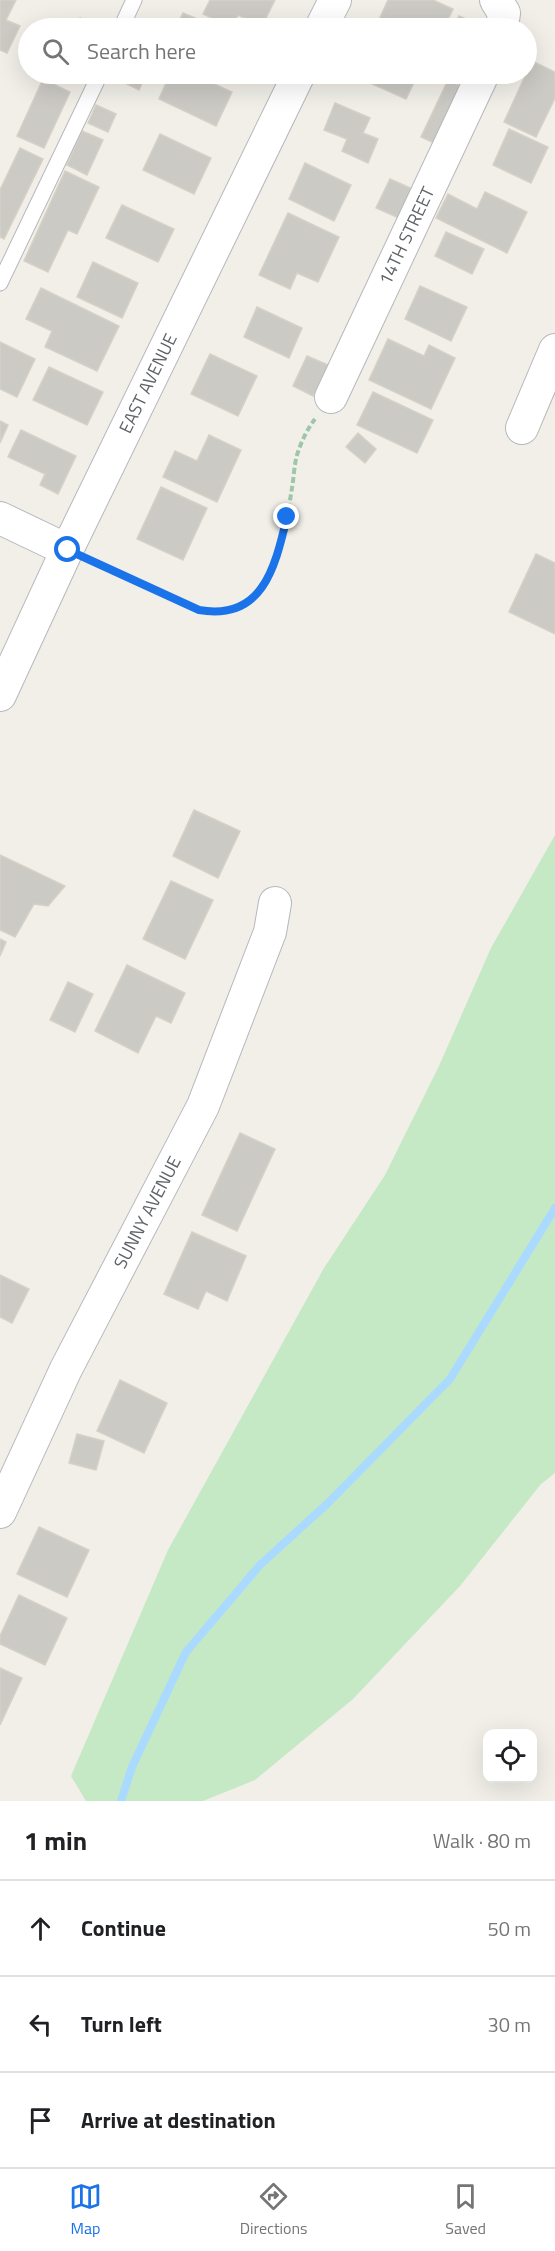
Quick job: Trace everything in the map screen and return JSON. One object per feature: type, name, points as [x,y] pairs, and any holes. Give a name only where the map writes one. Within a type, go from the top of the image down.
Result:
[{"type":"street","points":[[326,18],[335,0]]},
{"type":"street","points":[[495,0],[504,13],[503,18]]},
{"type":"street","name":"EAST AVENUE","points":[[0,695],[294,84]]},
{"type":"street","name":"14TH STREET","points":[[331,397],[478,84]]},
{"type":"street","points":[[522,428],[555,350]]},
{"type":"street","points":[[0,518],[68,550]]},
{"type":"street","name":"SUNNY AVENUE","points":[[0,1512],[66,1370],[203,1106],[270,932],[275,903]]},
{"type":"lane","points":[[126,18],[134,0]]},
{"type":"lane","points":[[0,283],[94,84]]},
{"type":"path","points":[[68,550],[199,610],[215,613],[232,611],[244,605],[257,593],[271,573],[287,517],[298,453],[310,426],[331,397]]},
{"type":"green space","points":[[555,835],[555,1473],[541,1484],[460,1586],[353,1699],[255,1780],[203,1801],[86,1801],[71,1776],[168,1550],[324,1268],[385,1175],[439,1066],[491,948]]},
{"type":"building","points":[[0,0],[16,0],[6,20],[18,25],[18,30],[7,53],[0,50]]},
{"type":"building","points":[[210,0],[275,0],[266,18],[245,18],[238,15],[237,18],[211,18],[203,14]]},
{"type":"building","points":[[388,0],[433,0],[453,9],[449,18],[380,18]]},
{"type":"building","points":[[183,13],[195,18],[181,18]]},
{"type":"building","points":[[537,63],[555,72],[555,98],[536,137],[504,122],[521,84],[537,84]]},
{"type":"building","points":[[41,84],[53,84],[70,92],[44,148],[17,136]]},
{"type":"building","points":[[127,84],[142,84],[139,90]]},
{"type":"building","points":[[166,84],[215,84],[232,92],[216,126],[159,99]]},
{"type":"building","points":[[372,84],[413,84],[406,99]]},
{"type":"building","points":[[446,84],[457,84],[463,87],[436,144],[421,137]]},
{"type":"building","points":[[335,103],[370,118],[363,133],[378,139],[368,163],[342,151],[347,139],[324,130]]},
{"type":"building","points":[[96,105],[116,114],[108,132],[88,123]]},
{"type":"building","points":[[509,129],[548,147],[531,183],[493,165]]},
{"type":"building","points":[[82,131],[103,140],[87,175],[67,165]]},
{"type":"building","points":[[160,134],[211,158],[194,194],[143,170]]},
{"type":"building","points":[[20,148],[43,159],[4,239],[0,237],[0,190]]},
{"type":"building","points":[[305,163],[351,185],[334,221],[289,199]]},
{"type":"building","points":[[65,171],[99,187],[77,234],[68,230],[48,272],[24,261]]},
{"type":"building","points":[[390,179],[415,190],[401,219],[376,208]]},
{"type":"building","points":[[485,192],[527,212],[507,253],[436,218],[448,194],[477,209]]},
{"type":"building","points":[[122,205],[174,229],[158,262],[106,238]]},
{"type":"building","points":[[288,213],[339,237],[318,282],[297,273],[290,289],[259,275]]},
{"type":"building","points":[[446,232],[484,249],[472,274],[435,256]]},
{"type":"building","points":[[93,262],[138,283],[122,318],[77,297]]},
{"type":"building","points":[[420,286],[467,307],[451,341],[405,319]]},
{"type":"building","points":[[41,288],[119,326],[97,371],[45,347],[52,331],[26,319]]},
{"type":"building","points":[[257,307],[302,328],[289,358],[244,337]]},
{"type":"building","points":[[388,339],[424,356],[429,345],[455,358],[431,409],[369,380]]},
{"type":"building","points":[[0,342],[35,359],[17,397],[0,389]]},
{"type":"building","points":[[210,354],[257,376],[238,416],[191,394]]},
{"type":"building","points":[[307,356],[328,365],[313,396],[293,386]]},
{"type":"building","points":[[49,367],[103,392],[87,425],[33,400]]},
{"type":"building","points":[[373,392],[433,420],[417,453],[357,425]]},
{"type":"building","points":[[0,421],[8,425],[0,443]]},
{"type":"building","points":[[21,430],[76,456],[58,494],[40,485],[45,474],[8,457]]},
{"type":"building","points":[[358,433],[376,449],[365,463],[346,447]]},
{"type":"building","points":[[209,435],[241,450],[217,502],[163,477],[175,451],[197,461]]},
{"type":"building","points":[[161,487],[207,508],[183,560],[137,539]]},
{"type":"building","points":[[536,554],[555,563],[555,634],[509,612]]},
{"type":"building","points":[[194,810],[240,831],[218,878],[173,856]]},
{"type":"building","points":[[0,855],[65,886],[48,906],[34,904],[15,937],[0,930]]},
{"type":"building","points":[[171,881],[213,900],[185,959],[143,939]]},
{"type":"building","points":[[0,939],[6,942],[0,956]]},
{"type":"building","points":[[127,965],[185,993],[171,1023],[156,1016],[138,1053],[95,1031]]},
{"type":"building","points":[[68,982],[93,994],[75,1032],[50,1020]]},
{"type":"building","points":[[240,1133],[275,1149],[237,1231],[202,1215]]},
{"type":"building","points":[[192,1232],[246,1256],[227,1301],[206,1291],[198,1309],[164,1294]]},
{"type":"building","points":[[0,1275],[29,1289],[12,1323],[0,1317]]},
{"type":"building","points":[[120,1380],[167,1403],[144,1453],[97,1431]]},
{"type":"building","points":[[77,1434],[104,1441],[96,1470],[69,1463]]},
{"type":"building","points":[[39,1527],[89,1550],[67,1597],[17,1574]]},
{"type":"building","points":[[19,1595],[67,1618],[45,1665],[0,1644],[0,1636]]},
{"type":"building","points":[[0,1668],[22,1678],[0,1725]]},
{"type":"waterway","points":[[121,1801],[132,1767],[186,1652],[260,1565],[328,1503],[450,1379],[555,1208]]},
{"type":"route","points":[[68,550],[199,610],[215,613],[232,611],[244,605],[257,593],[271,573],[287,517]]}]
